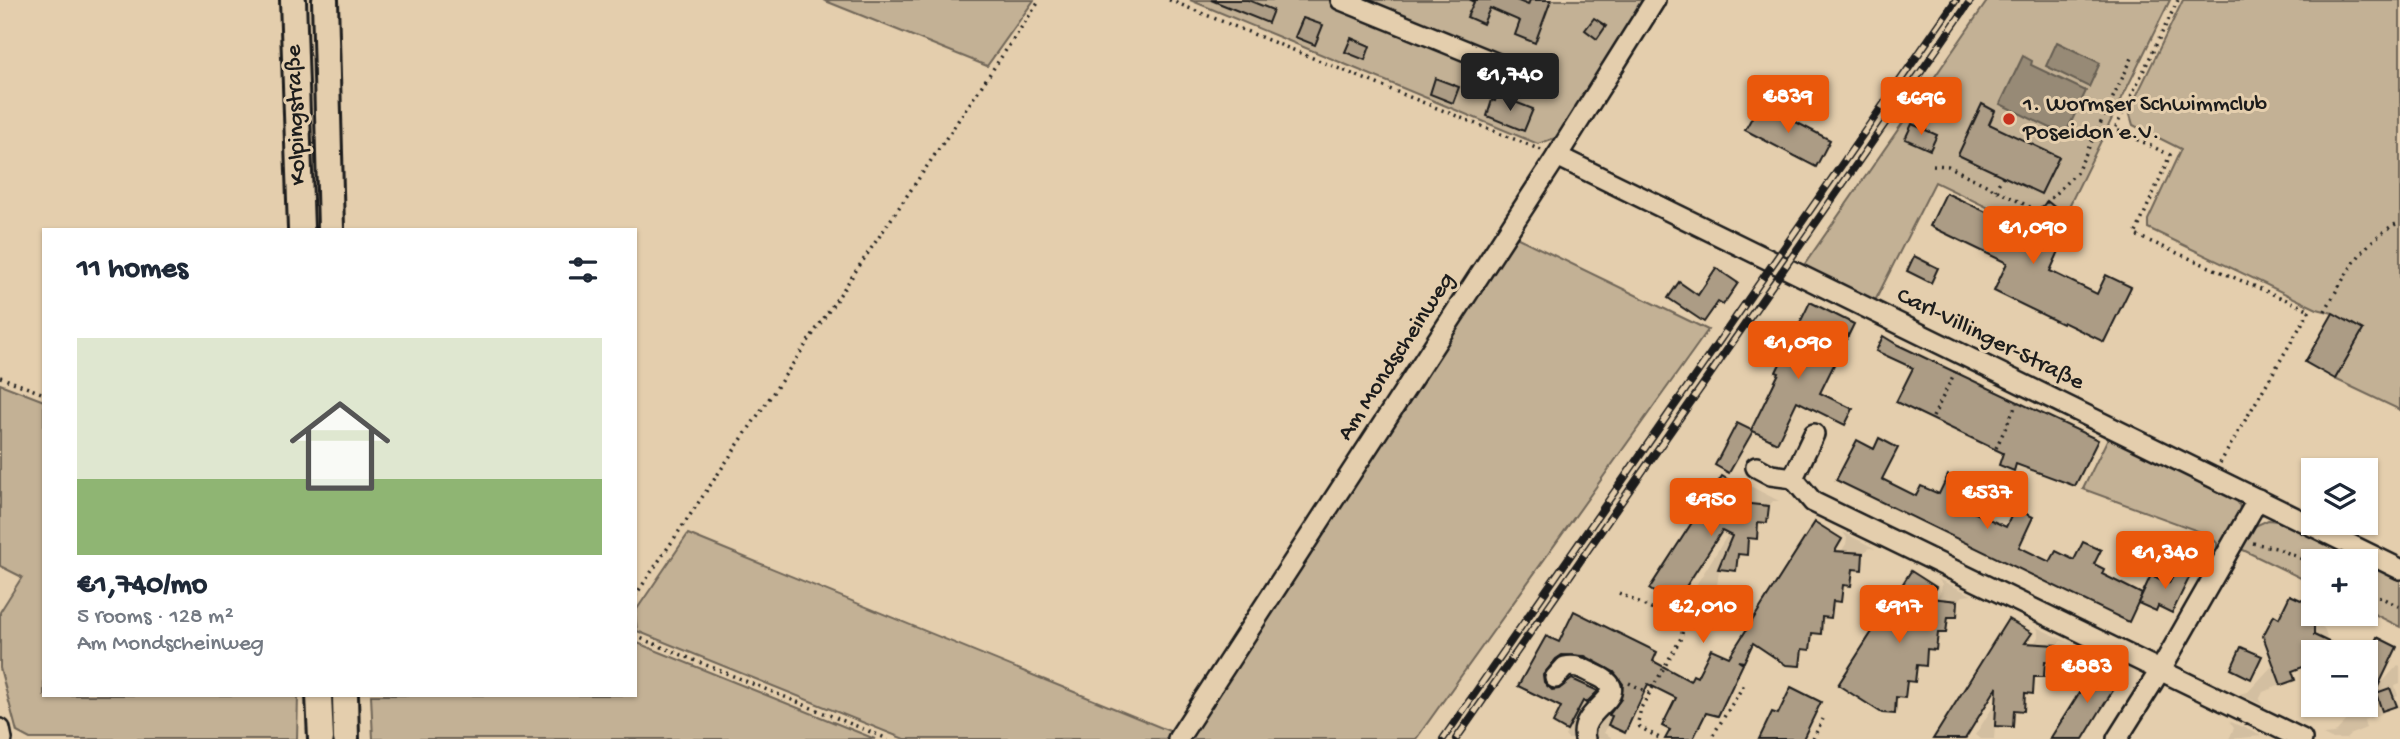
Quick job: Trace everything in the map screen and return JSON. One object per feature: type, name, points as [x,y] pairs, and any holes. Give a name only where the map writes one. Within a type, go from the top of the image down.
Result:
[{"type":"main road","name":"Kolpingstraße","points":[[293,0],[301,228]]},
{"type":"main road","name":"Kolpingstraße","points":[[325,0],[331,228]]},
{"type":"main road","points":[[319,697],[321,739]]},
{"type":"main road","points":[[345,697],[346,739]]},
{"type":"street","points":[[1341,0],[1525,75]]},
{"type":"street","name":"Am Mondscheinweg","points":[[1178,739],[1557,156],[1655,0]]},
{"type":"street","name":"Carl-Villinger-Straße","points":[[1557,156],[1864,302],[1963,355],[2400,569]]},
{"type":"street","points":[[1793,478],[1814,434]]},
{"type":"street","points":[[1756,467],[1771,475],[1793,478],[1813,502],[2302,739]]},
{"type":"street","points":[[2117,739],[2161,669],[2258,499]]},
{"type":"street","points":[[1555,678],[1565,667],[1575,665],[1605,679],[1611,687],[1604,705],[1592,713],[1586,722],[1583,735],[1585,739]]},
{"type":"street","points":[[0,729],[2,739]]},
{"type":"path","points":[[637,594],[1040,0]]},
{"type":"path","points":[[1169,0],[1557,156]]},
{"type":"path","points":[[2178,0],[2115,129],[2170,155],[2135,235],[2310,310],[2212,477]]},
{"type":"path","points":[[1933,165],[1948,166],[2039,210],[2080,168],[2133,56]]},
{"type":"path","points":[[1995,190],[2003,176]]},
{"type":"path","points":[[2325,311],[2357,256],[2374,238],[2400,222]]},
{"type":"path","points":[[1933,418],[1963,355]]},
{"type":"path","points":[[0,377],[42,393]]},
{"type":"path","points":[[1996,448],[2026,385]]},
{"type":"path","points":[[2234,540],[2276,548],[2301,559]]},
{"type":"path","points":[[1619,593],[1677,622],[1683,629],[1681,638],[1638,717],[1640,727],[1661,739]]},
{"type":"path","points":[[2378,596],[2400,607]]},
{"type":"path","points":[[637,637],[888,739]]},
{"type":"path","points":[[1713,735],[1745,683]]},
{"type":"path","points":[[1813,739],[1824,719]]},
{"type":"shaded area","points":[[823,0],[1034,0],[987,66]]},
{"type":"shaded area","points":[[1190,0],[1649,0],[1561,136],[1538,144]]},
{"type":"shaded area","name":"1. Wormser Schwimmclub Poseidon e.V.","points":[[1988,0],[2170,0],[2053,239],[1935,182],[1874,303],[1802,268]]},
{"type":"shaded area","points":[[2183,0],[2400,0],[2400,410],[2335,379],[2363,330],[2333,313],[2317,309],[2148,228],[2148,220],[2181,149],[2133,125],[2129,111]]},
{"type":"shaded area","points":[[2057,42],[2100,63],[2089,87],[2046,66]]},
{"type":"shaded area","points":[[2023,56],[2032,61],[2031,65],[2086,91],[2065,135],[2000,104]]},
{"type":"shaded area","points":[[1514,236],[1708,330],[1416,739],[1185,739]]},
{"type":"shaded area","points":[[0,384],[42,400],[42,697],[298,697],[297,739],[30,739],[17,732],[0,668],[0,612],[22,577],[0,566]]},
{"type":"shaded area","points":[[2109,436],[2235,499],[2239,505],[2239,514],[2216,553],[2217,543],[2209,535],[2083,489]]},
{"type":"shaded area","points":[[1748,485],[1779,501],[1773,501],[1769,506],[1760,505],[1729,553],[1727,570],[1719,570],[1717,586],[1708,586],[1707,602],[1698,601],[1691,593],[1751,498],[1752,491]]},
{"type":"shaded area","points":[[2268,520],[2285,522],[2301,530],[2301,535],[2312,535],[2341,549],[2301,549],[2301,578],[2241,549],[2255,526]]},
{"type":"shaded area","points":[[1843,532],[1876,549],[1870,548],[1863,553],[1854,552],[1853,569],[1844,569],[1824,601],[1822,617],[1813,617],[1786,640],[1846,544],[1847,538]]},
{"type":"shaded area","points":[[688,534],[1172,732],[1168,739],[904,739],[637,631],[637,609]]},
{"type":"shaded area","points":[[2378,566],[2400,577],[2400,627],[2378,616]]},
{"type":"shaded area","points":[[1938,579],[1972,595],[1963,596],[1958,601],[1950,600],[1898,681],[1896,697],[1887,696],[1880,689],[1941,591],[1942,584]]},
{"type":"shaded area","points":[[2034,626],[2068,642],[2046,645],[2045,661],[2035,661],[2015,693],[2014,710],[2005,710],[2004,726],[1995,726],[1994,739],[1981,739],[1975,735],[2038,637],[2038,630]]},
{"type":"shaded area","points":[[2309,626],[2324,628],[2327,638],[2301,640],[2301,658],[2293,661],[2297,671],[2278,677],[2281,685],[2263,692],[2259,700],[2263,705],[2238,694],[2248,692]]},
{"type":"shaded area","points":[[637,643],[875,739],[373,739],[371,697],[637,697]]},
{"type":"shaded area","points":[[1558,650],[1629,686],[1604,733],[1611,737],[1610,739],[1568,739],[1565,736],[1582,701],[1593,706],[1601,691],[1596,688],[1599,683],[1578,672],[1571,676],[1563,691],[1539,678]]},
{"type":"shaded area","points":[[2398,665],[2400,666],[2400,684],[2395,686],[2398,696],[2380,703],[2383,713],[2378,715],[2378,687]]},
{"type":"shaded area","points":[[2350,717],[2372,717],[2364,720],[2366,728],[2346,739],[2331,739],[2323,735],[2334,734]]},
{"type":"shaded area","points":[[2229,721],[2262,736],[2229,739],[2234,728]]},
{"type":"building","points":[[1211,0],[1248,0],[1273,10],[1268,23]]},
{"type":"building","points":[[1470,0],[1516,0],[1528,5],[1530,0],[1551,0],[1535,43],[1515,35],[1520,21],[1490,8],[1483,24],[1467,17],[1474,2]]},
{"type":"building","points":[[1303,18],[1323,25],[1315,45],[1295,37]]},
{"type":"building","points":[[1594,18],[1606,26],[1597,39],[1585,30]]},
{"type":"building","points":[[1351,38],[1370,46],[1365,60],[1345,52]]},
{"type":"building","points":[[1435,78],[1459,87],[1453,103],[1430,94]]},
{"type":"building","points":[[1497,95],[1533,109],[1524,131],[1487,116],[1492,100],[1495,101]]},
{"type":"building","points":[[1760,103],[1830,140],[1816,167],[1745,130]]},
{"type":"building","points":[[1982,104],[1995,111],[1989,124],[2059,157],[2041,194],[1958,155]]},
{"type":"building","points":[[1912,124],[1937,135],[1930,150],[1905,139]]},
{"type":"building","points":[[1946,193],[2024,230],[2047,201],[2064,215],[2043,241],[2060,249],[2050,271],[2097,294],[2106,275],[2131,287],[2104,342],[1994,291],[2007,263],[1930,226]]},
{"type":"building","points":[[1914,256],[1938,268],[1931,283],[1907,271]]},
{"type":"building","points":[[1716,268],[1738,283],[1723,305],[1718,302],[1704,322],[1668,298],[1679,282],[1698,295]]},
{"type":"building","points":[[1810,302],[1854,324],[1820,393],[1853,409],[1845,425],[1797,401],[1777,443],[1753,431],[1729,473],[1715,465],[1737,423],[1751,430]]},
{"type":"building","points":[[2333,313],[2363,330],[2335,379],[2305,362]]},
{"type":"building","points":[[1883,336],[2098,440],[2075,486],[2016,464],[2014,471],[1999,465],[2003,453],[1896,402],[1913,368],[1876,351]]},
{"type":"building","points":[[1879,438],[1898,448],[1882,479],[1916,496],[1921,486],[1939,494],[1948,475],[1966,483],[1956,504],[2006,527],[2015,508],[2033,517],[2019,547],[2050,562],[2056,551],[2074,560],[2083,542],[2101,550],[2094,564],[2104,569],[2102,574],[2142,594],[2129,622],[1836,480],[1857,440],[1874,449]]},
{"type":"building","points":[[1722,476],[1747,491],[1740,503],[1769,506],[1767,523],[1758,522],[1757,539],[1748,538],[1747,555],[1738,554],[1736,571],[1718,569],[1732,536],[1722,531],[1674,605],[1649,589]]},
{"type":"building","points":[[1815,522],[1842,539],[1835,551],[1863,553],[1862,570],[1853,569],[1851,586],[1843,585],[1841,602],[1833,601],[1831,618],[1822,617],[1821,634],[1812,633],[1810,650],[1802,649],[1800,666],[1786,665],[1753,643],[1744,662],[1738,661],[1743,664],[1718,716],[1706,713],[1693,739],[1665,739],[1670,730],[1662,726],[1676,698],[1648,684],[1625,733],[1608,725],[1612,716],[1609,715],[1621,699],[1623,684],[1614,672],[1585,656],[1562,655],[1543,675],[1544,682],[1552,690],[1559,689],[1572,679],[1598,691],[1586,703],[1583,701],[1567,731],[1553,723],[1561,707],[1518,686],[1546,636],[1559,642],[1574,611],[1657,652],[1653,661],[1690,681],[1693,675],[1697,677],[1711,649],[1729,657]]},
{"type":"building","points":[[2178,565],[2192,572],[2172,613],[2158,606],[2156,611],[2138,603],[2151,575],[2169,583]]},
{"type":"building","points":[[1911,571],[1936,587],[1930,598],[1958,601],[1957,617],[1948,617],[1946,633],[1938,633],[1936,650],[1927,649],[1926,666],[1917,665],[1915,682],[1907,681],[1905,698],[1896,697],[1895,714],[1882,713],[1838,685]]},
{"type":"building","points":[[2290,595],[2301,600],[2301,626],[2314,626],[2314,635],[2325,640],[2301,640],[2301,668],[2292,671],[2295,680],[2281,685],[2263,636],[2274,615],[2279,618]]},
{"type":"building","points":[[2008,619],[2032,633],[2025,643],[2056,645],[2055,662],[2045,661],[2044,677],[2034,677],[2033,694],[2025,693],[2024,711],[2014,710],[2013,727],[1995,726],[1997,687],[1965,739],[1933,739]]},
{"type":"building","points":[[2377,637],[2397,647],[2378,687],[2378,640],[2376,640]]},
{"type":"building","points":[[2241,647],[2262,656],[2251,679],[2231,669]]},
{"type":"building","points":[[2098,663],[2121,678],[2083,739],[2050,739]]},
{"type":"building","points":[[1791,687],[1821,702],[1803,739],[1759,739],[1772,712],[1778,714]]},
{"type":"building","points":[[2390,688],[2397,706],[2382,711],[2378,692]]},
{"type":"railway","points":[[1443,739],[1956,0]]},
{"type":"railway","points":[[1456,739],[1971,0]]},
{"type":"place","name":"1. Wormser Schwimmclub Poseidon e.V.","points":[[2009,119]]}]
